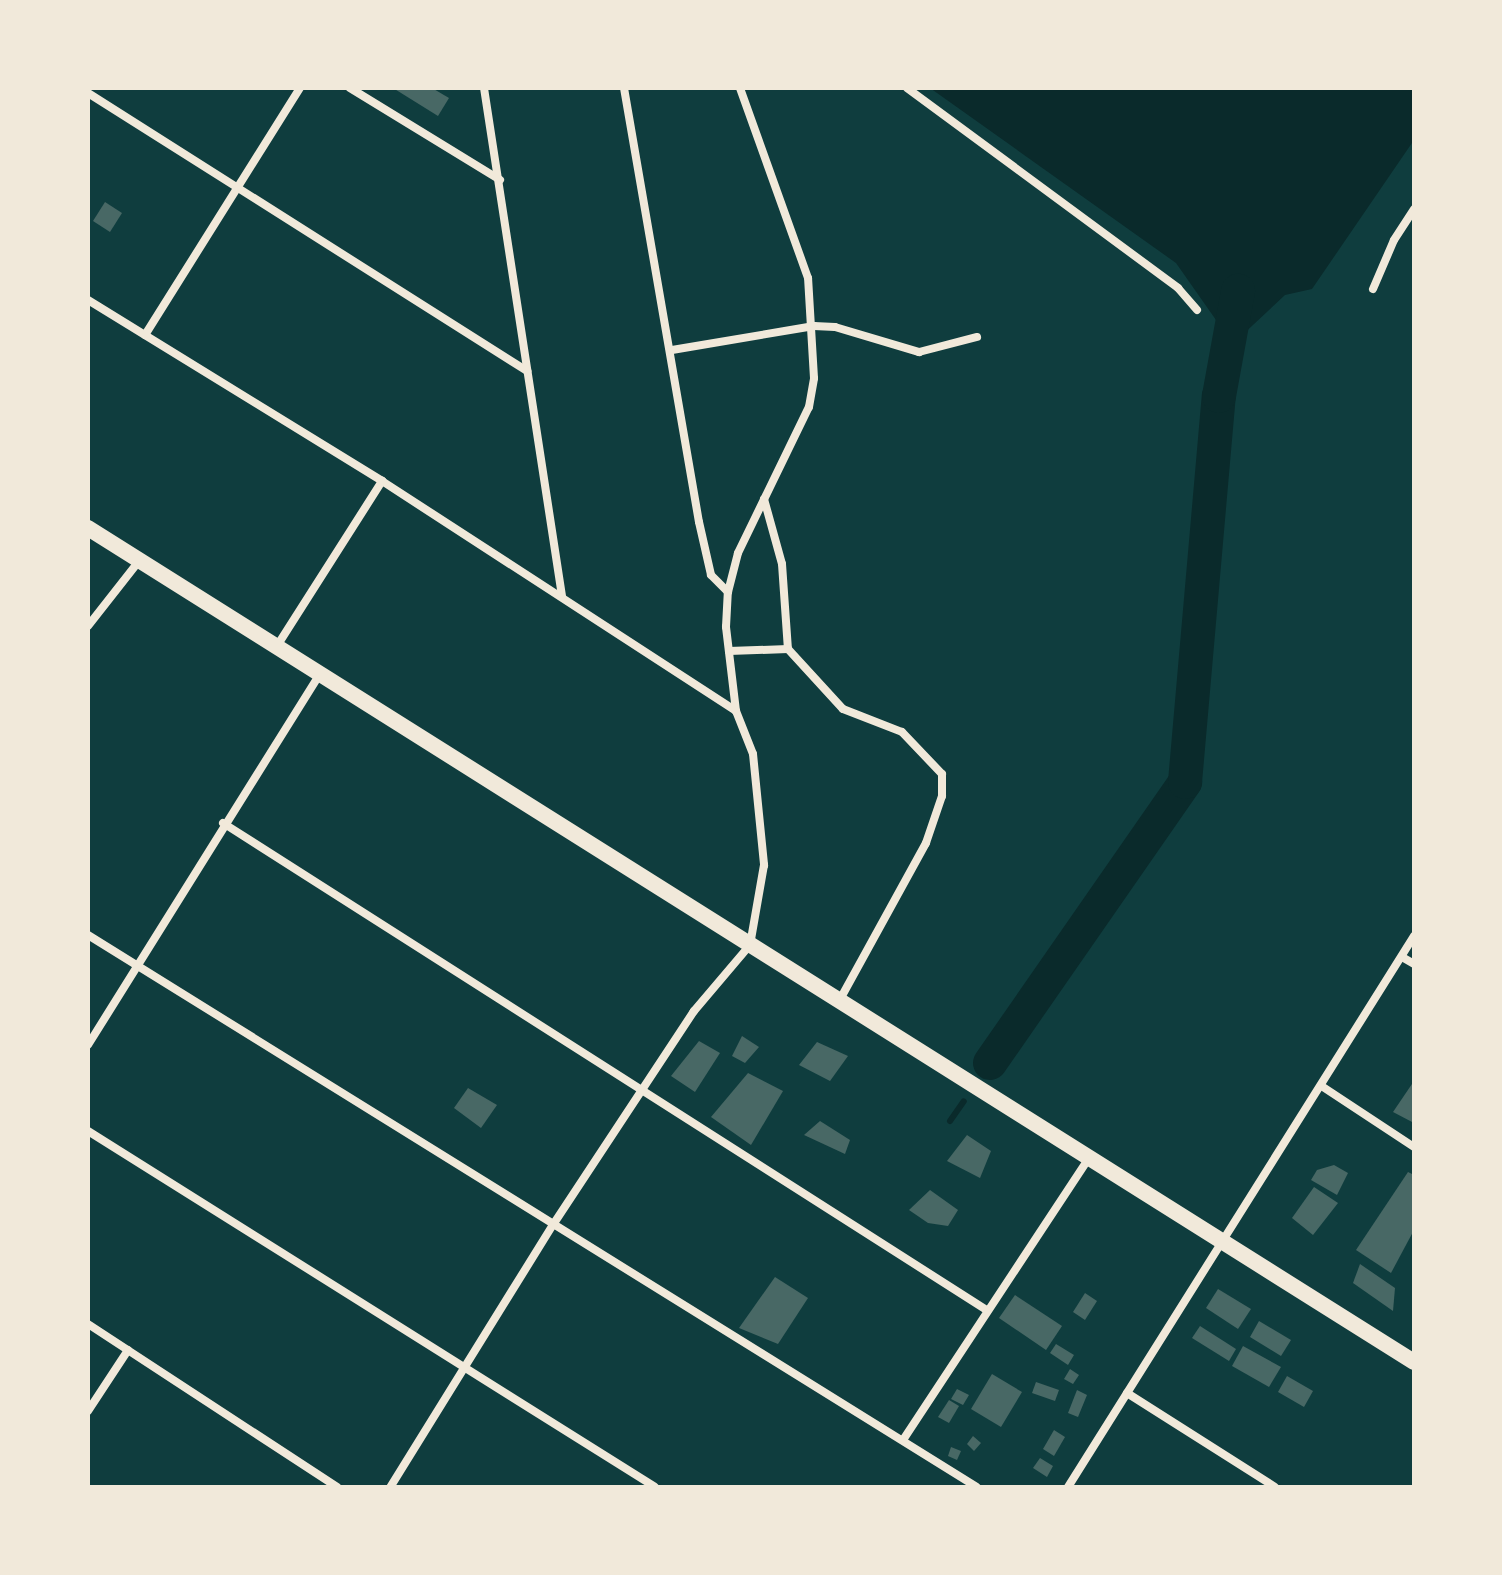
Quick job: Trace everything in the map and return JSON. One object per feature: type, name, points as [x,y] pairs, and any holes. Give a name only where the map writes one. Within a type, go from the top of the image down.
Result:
[{"type":"main road","points":[[88,528],[1414,1362]]},
{"type":"street","points":[[145,335],[300,88]]},
{"type":"street","points":[[350,88],[500,180]]},
{"type":"street","points":[[484,88],[562,596]]},
{"type":"street","points":[[624,88],[711,575],[728,592]]},
{"type":"street","points":[[390,1487],[554,1223],[694,1011],[750,945],[762,884],[763,824],[753,754],[736,711],[729,651],[728,592],[738,553],[809,407],[814,326],[805,267],[740,88]]},
{"type":"street","points":[[907,88],[1178,288],[1197,310]]},
{"type":"street","points":[[88,93],[234,190],[527,371]]},
{"type":"street","points":[[1373,289],[1394,240],[1414,209]]},
{"type":"street","points":[[88,300],[382,481],[736,711]]},
{"type":"street","points":[[672,350],[814,326],[835,327],[919,352],[977,337]]},
{"type":"street","points":[[277,646],[382,481]]},
{"type":"street","points":[[764,498],[782,564],[788,649],[843,709],[911,739],[938,767],[944,782],[926,843],[839,1001]]},
{"type":"street","points":[[88,626],[139,560]]},
{"type":"street","points":[[729,651],[788,649]]},
{"type":"street","points":[[88,1045],[223,823],[320,674]]},
{"type":"street","points":[[223,823],[985,1309]]},
{"type":"street","points":[[88,935],[977,1487]]},
{"type":"street","points":[[1068,1487],[1225,1244],[1414,936]]},
{"type":"street","points":[[1402,957],[1414,964]]},
{"type":"street","points":[[1323,1087],[1414,1147]]},
{"type":"street","points":[[88,1131],[655,1487]]},
{"type":"street","points":[[903,1440],[985,1309],[1088,1159]]},
{"type":"street","points":[[88,1324],[337,1487]]},
{"type":"street","points":[[88,1411],[128,1350]]},
{"type":"street","points":[[1127,1393],[1275,1487]]},
{"type":"water","points":[[930,88],[1414,88],[1414,140],[1312,289],[1285,295],[1238,339],[1219,335],[1216,320],[1176,263]]},
{"type":"building","points":[[393,88],[432,88],[449,98],[438,116]]},
{"type":"building","points":[[105,202],[122,213],[110,232],[93,221]]},
{"type":"building","points":[[742,1036],[759,1047],[745,1063],[732,1056]]},
{"type":"building","points":[[699,1041],[720,1053],[695,1092],[671,1076]]},
{"type":"building","points":[[817,1042],[848,1056],[830,1081],[799,1065]]},
{"type":"building","points":[[748,1073],[783,1091],[751,1145],[711,1117]]},
{"type":"building","points":[[1414,1081],[1414,1123],[1393,1112]]},
{"type":"building","points":[[468,1088],[497,1105],[481,1128],[454,1108]]},
{"type":"building","points":[[820,1121],[850,1140],[845,1154],[804,1135]]},
{"type":"building","points":[[967,1135],[991,1151],[980,1178],[947,1161]]},
{"type":"building","points":[[1334,1165],[1348,1173],[1337,1195],[1311,1180],[1317,1170]]},
{"type":"building","points":[[1408,1172],[1414,1175],[1414,1230],[1391,1273],[1356,1250]]},
{"type":"building","points":[[1314,1187],[1338,1203],[1313,1235],[1292,1218]]},
{"type":"building","points":[[930,1190],[958,1210],[948,1226],[928,1223],[909,1210]]},
{"type":"building","points":[[1360,1264],[1395,1288],[1393,1311],[1353,1283]]},
{"type":"building","points":[[775,1277],[808,1298],[778,1344],[739,1328]]},
{"type":"building","points":[[1218,1289],[1251,1309],[1238,1329],[1206,1308]]},
{"type":"building","points":[[1085,1293],[1097,1301],[1085,1320],[1073,1312]]},
{"type":"building","points":[[1015,1295],[1062,1326],[1046,1350],[999,1318]]},
{"type":"building","points":[[1259,1321],[1291,1340],[1281,1356],[1250,1337]]},
{"type":"building","points":[[1200,1326],[1236,1349],[1229,1361],[1192,1338]]},
{"type":"building","points":[[1056,1344],[1074,1355],[1068,1365],[1050,1353]]},
{"type":"building","points":[[1243,1346],[1281,1367],[1269,1387],[1232,1366]]},
{"type":"building","points":[[1070,1369],[1079,1375],[1073,1384],[1064,1379]]},
{"type":"building","points":[[992,1374],[1022,1392],[1001,1427],[971,1409]]},
{"type":"building","points":[[1287,1376],[1313,1391],[1304,1407],[1278,1392]]},
{"type":"building","points":[[1036,1382],[1059,1390],[1055,1401],[1032,1393]]},
{"type":"building","points":[[957,1389],[969,1395],[963,1405],[951,1399]]},
{"type":"building","points":[[1077,1390],[1087,1395],[1078,1417],[1068,1413]]},
{"type":"building","points":[[949,1400],[959,1406],[949,1423],[938,1417]]},
{"type":"building","points":[[1054,1430],[1065,1437],[1054,1456],[1043,1449]]},
{"type":"building","points":[[973,1436],[981,1443],[974,1451],[967,1444]]},
{"type":"building","points":[[951,1447],[961,1451],[957,1460],[948,1456]]},
{"type":"building","points":[[1040,1458],[1053,1466],[1047,1477],[1033,1468]]},
{"type":"waterway","points":[[990,1063],[1185,782],[1219,396],[1238,291]]},
{"type":"waterway","points":[[950,1121],[964,1101]]}]
